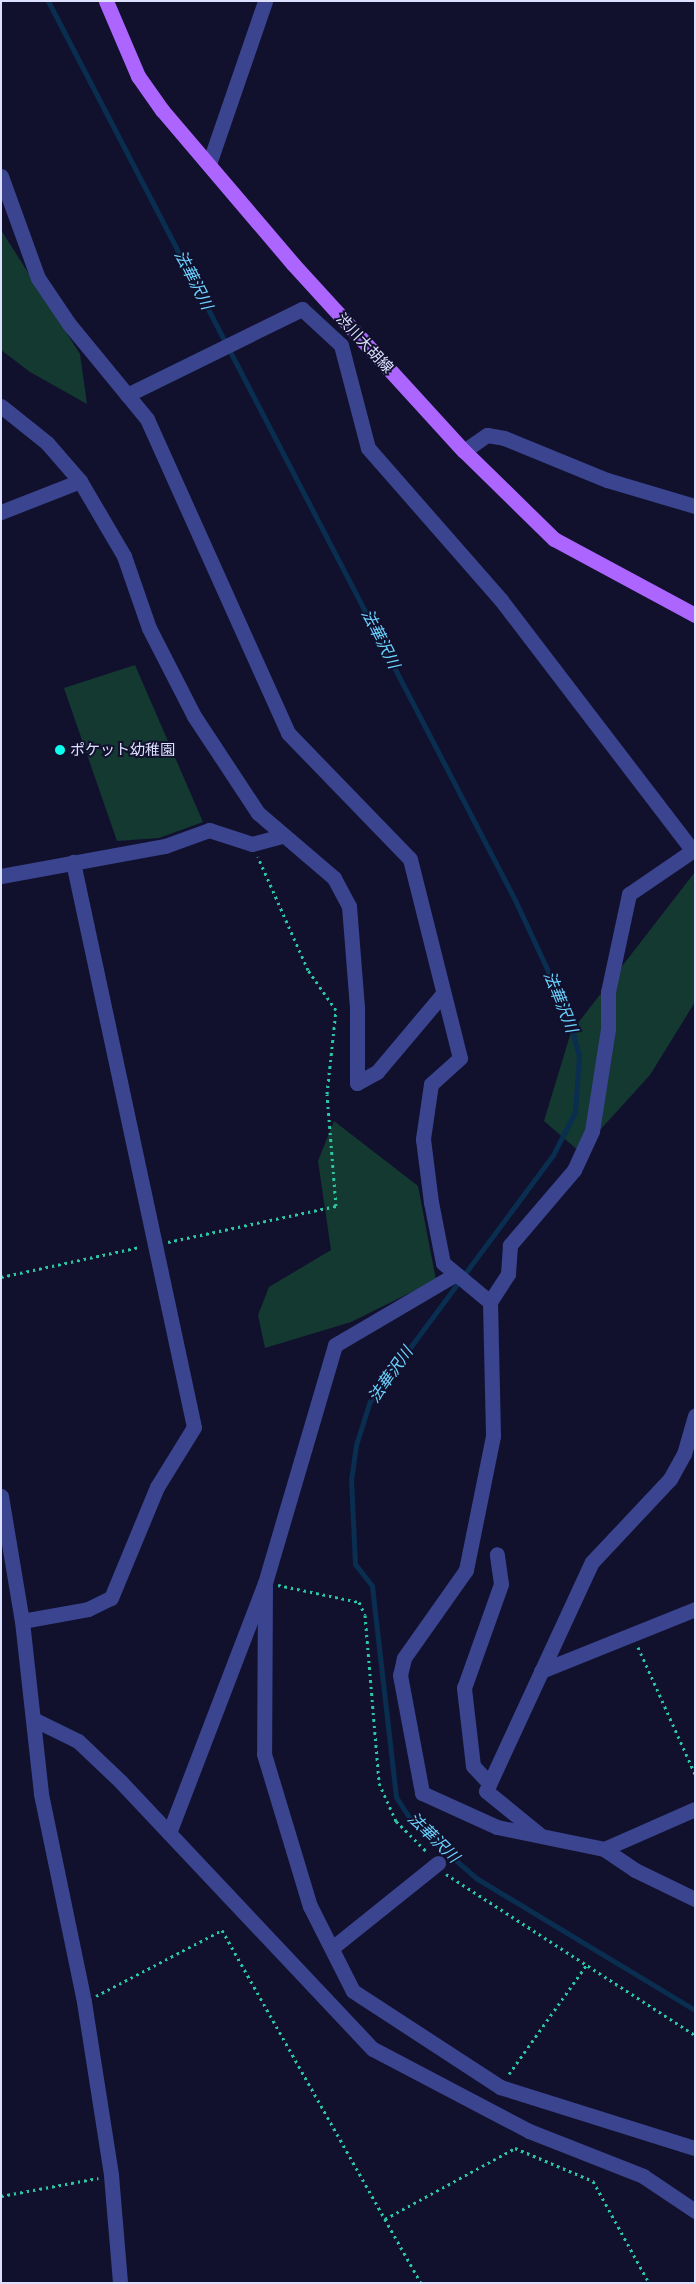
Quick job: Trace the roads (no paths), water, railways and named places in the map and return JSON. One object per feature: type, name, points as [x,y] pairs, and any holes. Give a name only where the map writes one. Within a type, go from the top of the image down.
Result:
[{"type":"main road","name":"渋川大胡線","points":[[106,1],[138,76],[293,264],[464,451],[554,539],[695,615]]},
{"type":"street","points":[[210,161],[266,1]]},
{"type":"street","points":[[1,176],[38,278],[126,395],[147,419],[288,733],[410,859],[441,996],[460,1058],[431,1084],[424,1139],[443,1263],[490,1302]]},
{"type":"street","points":[[126,395],[302,309],[341,346],[368,448],[501,600],[694,850],[629,894],[608,992],[608,1030],[592,1131],[574,1170],[510,1245],[508,1274],[490,1302],[494,1436],[466,1570],[404,1658],[400,1675],[422,1793],[497,1827],[604,1849],[635,1870],[695,1899]]},
{"type":"street","points":[[341,346],[357,334]]},
{"type":"street","points":[[1,406],[47,443],[80,481],[124,556],[149,628],[194,716],[258,813],[281,836],[334,878],[349,906],[357,1007],[357,1083],[377,1072],[441,996]]},
{"type":"street","points":[[464,451],[487,435],[504,438],[607,480],[695,506]]},
{"type":"street","points":[[1,512],[80,481]]},
{"type":"street","points":[[1,876],[165,846],[209,830],[252,844],[281,836]]},
{"type":"street","points":[[22,1622],[88,1609],[111,1598],[158,1487],[194,1427],[73,862]]},
{"type":"street","points":[[169,1833],[265,1583],[335,1345],[456,1274]]},
{"type":"street","points":[[542,1837],[486,1791],[592,1562],[670,1479],[684,1454],[695,1416]]},
{"type":"street","points":[[1,1496],[22,1622],[41,1794],[84,2002],[111,2176],[120,2283]]},
{"type":"street","points":[[489,1783],[473,1766],[464,1688],[501,1584],[498,1554]]},
{"type":"street","points":[[265,1583],[264,1754],[310,1906],[353,1991],[500,2087],[695,2148]]},
{"type":"street","points":[[541,1671],[695,1609]]},
{"type":"street","points":[[33,1719],[78,1741],[169,1833],[373,2049],[529,2131],[643,2176],[695,2211]]},
{"type":"street","points":[[604,1849],[695,1809]]},
{"type":"street","points":[[332,1948],[438,1863]]},
{"type":"waterway","name":"法華沢川","points":[[48,1],[515,900],[568,1014],[579,1056],[575,1112],[553,1155],[370,1401],[356,1445],[351,1479],[355,1564],[372,1586],[396,1797],[413,1823],[476,1878],[695,2010]]},
{"type":"place","name":"ポケット幼稚園","points":[[60,750]]}]
